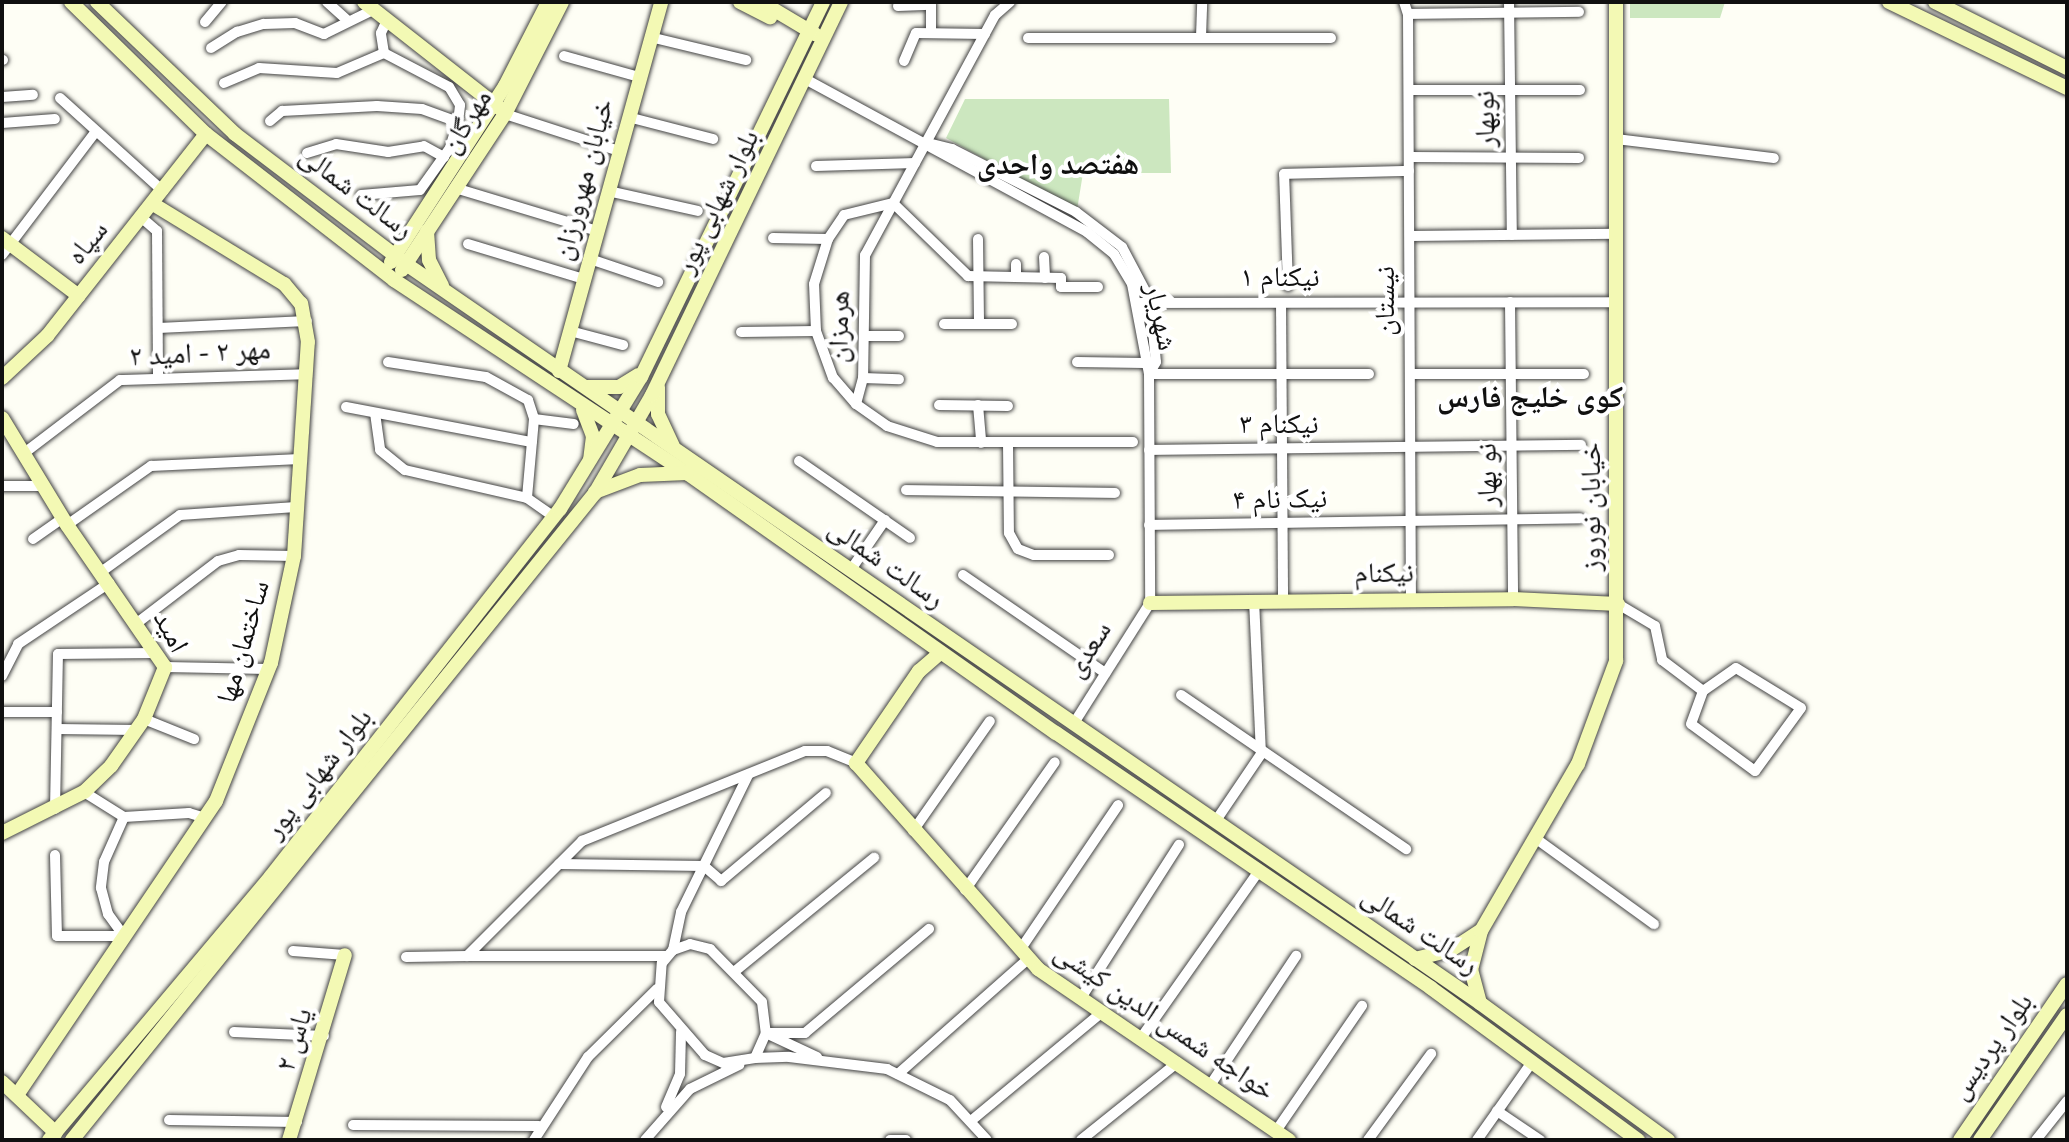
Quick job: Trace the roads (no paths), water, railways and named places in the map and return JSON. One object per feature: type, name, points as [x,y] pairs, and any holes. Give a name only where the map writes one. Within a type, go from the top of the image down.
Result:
[{"type":"main road","name":"رسالت شمالی","points":[[71,2],[206,134],[389,276],[628,438],[687,473],[1073,725],[1480,1003],[1668,1140]]},
{"type":"main road","name":"رسالت شمالی","points":[[97,2],[194,98],[401,260],[675,450],[846,577],[940,653],[1259,871],[1638,1140]]},
{"type":"main road","name":"مهرگان","points":[[389,276],[499,109],[548,2]]},
{"type":"main road","name":"مهرگان","points":[[421,229],[455,188],[562,2]]},
{"type":"main road","points":[[740,2],[824,37]]},
{"type":"main road","points":[[761,2],[786,20]]},
{"type":"main road","name":"بلوار شهابی پور","points":[[72,1140],[173,1005],[554,517],[621,413],[647,366],[823,2]]},
{"type":"main road","name":"بلوار شهابی پور","points":[[53,1137],[173,1005],[595,493],[659,380],[807,80],[841,2]]},
{"type":"main road","name":"خیابان نوروز","points":[[1480,1003],[1471,970],[1481,931],[1600,716],[1616,661],[1616,2]]},
{"type":"main road","points":[[1889,2],[2067,88]]},
{"type":"main road","points":[[1935,2],[2067,68]]},
{"type":"main road","name":"خیابان مهرورزان","points":[[559,371],[657,3]]},
{"type":"main road","points":[[369,6],[499,109]]},
{"type":"main road","points":[[791,73],[807,80]]},
{"type":"main road","name":"سپاه","points":[[2,378],[27,358],[142,218],[159,208],[163,191],[206,134]]},
{"type":"main road","points":[[159,208],[284,284],[307,321]]},
{"type":"main road","points":[[360,229],[393,237],[421,229],[432,270],[447,293]]},
{"type":"main road","points":[[5,246],[79,296]]},
{"type":"main road","name":"ساختمان مها","points":[[17,1095],[205,818],[232,768],[268,669],[294,556],[307,374],[307,321]]},
{"type":"main road","points":[[582,387],[619,387],[647,366]]},
{"type":"main road","points":[[659,380],[658,414],[675,450]]},
{"type":"main road","points":[[577,404],[591,425],[589,463]]},
{"type":"main road","name":"امید","points":[[2,418],[65,522],[165,667],[140,724],[111,766],[84,792],[2,833]]},
{"type":"main road","points":[[595,493],[640,475],[687,473]]},
{"type":"main road","name":"نیکنام","points":[[1150,603],[1513,599],[1618,604]]},
{"type":"main road","points":[[919,671],[921,639]]},
{"type":"main road","points":[[856,763],[919,671],[940,653]]},
{"type":"main road","name":"خواجه شمس الدين كيشی","points":[[856,763],[1024,955],[1081,998],[1289,1140]]},
{"type":"main road","name":"خیابان نوروز","points":[[1415,959],[1451,950],[1481,931]]},
{"type":"main road","name":"یاس ۲","points":[[289,1140],[324,1036],[345,955]]},
{"type":"main road","name":"بلوار پردیس","points":[[1960,1140],[2067,984]]},
{"type":"main road","name":"بلوار پردیس","points":[[1980,1140],[2067,1015]]},
{"type":"main road","points":[[2,1082],[53,1137]]},
{"type":"street","points":[[205,22],[222,2]]},
{"type":"street","points":[[327,2],[348,21]]},
{"type":"street","name":"هرمزان","points":[[1010,2],[985,34],[865,255],[863,378],[856,404],[914,437],[981,443],[1133,442]]},
{"type":"street","points":[[1201,37],[1202,2]]},
{"type":"street","name":"نیستان","points":[[1404,2],[1408,14],[1409,90],[1411,600]]},
{"type":"street","points":[[898,6],[931,5],[931,33]]},
{"type":"street","points":[[211,48],[237,32],[264,24],[295,23],[324,34],[369,6]]},
{"type":"street","points":[[1408,14],[1509,7],[1579,12]]},
{"type":"street","name":"نوبهار","points":[[1509,7],[1512,235]]},
{"type":"street","points":[[384,53],[381,33],[387,20]]},
{"type":"street","points":[[904,61],[916,33],[985,34]]},
{"type":"street","points":[[650,37],[746,60]]},
{"type":"street","points":[[1028,38],[1331,38]]},
{"type":"street","points":[[224,83],[259,68],[337,73],[384,53]]},
{"type":"street","points":[[361,195],[420,190],[444,157],[458,122],[460,105],[449,87],[384,53]]},
{"type":"street","points":[[564,56],[639,77]]},
{"type":"street","name":"شهریار","points":[[807,80],[926,142],[952,149],[1093,223],[1122,247],[1144,302],[1156,362],[1146,368],[1150,603]]},
{"type":"street","points":[[1409,90],[1580,90]]},
{"type":"street","points":[[2,97],[33,95]]},
{"type":"street","points":[[60,98],[94,134],[163,191]]},
{"type":"street","points":[[270,121],[282,111],[377,106],[422,109],[458,122]]},
{"type":"street","points":[[499,109],[619,151]]},
{"type":"street","points":[[628,117],[713,139]]},
{"type":"street","points":[[2,123],[55,119]]},
{"type":"street","points":[[5,246],[94,134]]},
{"type":"street","points":[[1616,139],[1774,158]]},
{"type":"street","points":[[307,153],[336,144],[388,152],[424,146],[444,157]]},
{"type":"street","points":[[1409,157],[1579,158]]},
{"type":"street","points":[[816,166],[915,163]]},
{"type":"street","points":[[1288,286],[1284,174],[1409,171]]},
{"type":"street","points":[[455,188],[597,231]]},
{"type":"street","points":[[608,191],[698,211]]},
{"type":"street","points":[[856,404],[845,396],[833,378],[816,331],[814,284],[828,239],[844,215],[893,203],[968,276],[1061,278],[1061,287],[1098,287]]},
{"type":"street","points":[[142,218],[157,231],[158,378]]},
{"type":"street","points":[[1410,236],[1616,234]]},
{"type":"street","points":[[773,238],[828,239]]},
{"type":"street","points":[[978,239],[979,324]]},
{"type":"street","points":[[468,244],[584,279]]},
{"type":"street","points":[[1044,257],[1045,278]]},
{"type":"street","points":[[590,259],[658,282]]},
{"type":"street","points":[[1016,264],[1016,277]]},
{"type":"street","name":"نیکنام ۱","points":[[1144,302],[1510,302]]},
{"type":"street","points":[[1510,302],[1618,302]]},
{"type":"street","name":"نو بهار","points":[[1510,302],[1513,599]]},
{"type":"street","points":[[1281,303],[1283,601]]},
{"type":"street","points":[[158,328],[307,321]]},
{"type":"street","points":[[944,324],[1012,324]]},
{"type":"street","points":[[570,331],[623,345]]},
{"type":"street","points":[[741,332],[816,331]]},
{"type":"street","points":[[864,336],[899,336]]},
{"type":"street","points":[[388,362],[486,377],[528,400],[534,419],[527,498]]},
{"type":"street","points":[[1077,362],[1281,375],[1369,374]]},
{"type":"street","name":"مهر ۲ - امید ۲","points":[[23,454],[120,380],[307,374]]},
{"type":"street","points":[[1410,374],[1584,374]]},
{"type":"street","points":[[863,378],[899,379]]},
{"type":"street","points":[[939,405],[1008,406]]},
{"type":"street","points":[[978,405],[981,443]]},
{"type":"street","points":[[346,407],[532,442]]},
{"type":"street","points":[[375,413],[380,450],[405,470],[527,498],[554,517]]},
{"type":"street","points":[[534,419],[574,424]]},
{"type":"street","points":[[1008,443],[1009,533],[1018,549],[1034,555],[1109,555]]},
{"type":"street","name":"نیکنام ۳","points":[[1149,450],[1581,445]]},
{"type":"street","points":[[33,539],[151,466],[300,459]]},
{"type":"street","points":[[799,461],[910,538]]},
{"type":"street","points":[[2,486],[43,486]]},
{"type":"street","points":[[906,490],[973,488],[973,495],[1115,493]]},
{"type":"street","points":[[2,676],[18,644],[105,578],[180,515],[296,507]]},
{"type":"street","name":"نیک نام ۴","points":[[1149,525],[1580,518]]},
{"type":"street","points":[[846,577],[885,520]]},
{"type":"street","points":[[137,623],[218,561],[239,555],[294,556]]},
{"type":"street","points":[[963,575],[1105,673]]},
{"type":"street","points":[[1215,822],[1261,754],[1254,602]]},
{"type":"street","name":"سعدی","points":[[1073,725],[1150,603]]},
{"type":"street","points":[[1618,604],[1655,626],[1662,660],[1703,691]]},
{"type":"street","points":[[55,809],[58,654],[155,653]]},
{"type":"street","points":[[165,667],[268,669]]},
{"type":"street","points":[[1736,668],[1801,708],[1755,771],[1691,724],[1703,691],[1736,668]]},
{"type":"street","points":[[1181,695],[1261,754],[1406,849]]},
{"type":"street","points":[[2,712],[57,712]]},
{"type":"street","points":[[913,831],[990,721]]},
{"type":"street","points":[[57,729],[140,724],[194,739]]},
{"type":"street","points":[[467,956],[582,841],[805,751],[827,751],[856,763]]},
{"type":"street","points":[[965,890],[1055,762]]},
{"type":"street","points":[[534,1140],[539,1126],[588,1057],[657,989],[681,912],[748,775]]},
{"type":"street","points":[[84,792],[124,817],[189,813],[205,818]]},
{"type":"street","points":[[559,864],[704,866],[721,881],[826,793]]},
{"type":"street","points":[[898,1074],[1024,955],[1118,805]]},
{"type":"street","points":[[124,817],[104,862],[101,888],[108,914],[124,936]]},
{"type":"street","points":[[1535,838],[1654,924]]},
{"type":"street","points":[[1081,998],[1179,845]]},
{"type":"street","points":[[55,855],[57,936],[124,936]]},
{"type":"street","points":[[734,972],[874,858]]},
{"type":"street","points":[[1141,1038],[1259,871]]},
{"type":"street","points":[[766,1033],[805,1033],[929,929]]},
{"type":"street","points":[[406,957],[669,953],[690,944],[710,949],[762,1002],[766,1033],[750,1061],[707,1077],[664,1113]]},
{"type":"street","points":[[293,951],[345,955]]},
{"type":"street","points":[[1211,1084],[1296,956]]},
{"type":"street","points":[[657,989],[659,1002],[681,1032],[705,1055],[750,1061],[826,1061],[898,1074],[950,1100],[972,1120],[987,1140]]},
{"type":"street","points":[[1276,1131],[1362,1006]]},
{"type":"street","points":[[972,1120],[1102,1012]]},
{"type":"street","points":[[234,1032],[324,1036]]},
{"type":"street","points":[[645,1140],[664,1113],[680,1074],[681,1032]]},
{"type":"street","points":[[766,1033],[826,1061]]},
{"type":"street","points":[[1368,1140],[1431,1054]]},
{"type":"street","points":[[1081,1140],[1178,1062]]},
{"type":"street","points":[[1477,1140],[1532,1062]]},
{"type":"street","points":[[2036,1140],[2067,1101]]},
{"type":"street","points":[[1497,1111],[1540,1140]]},
{"type":"street","points":[[169,1120],[297,1122]]},
{"type":"street","points":[[353,1125],[539,1126]]},
{"type":"street","points":[[890,1140],[906,1140]]},
{"type":"district","name":"هفتصد واحدی","points":[[1058,165]]},
{"type":"district","name":"کوی خلیج فارس","points":[[1530,398]]}]
